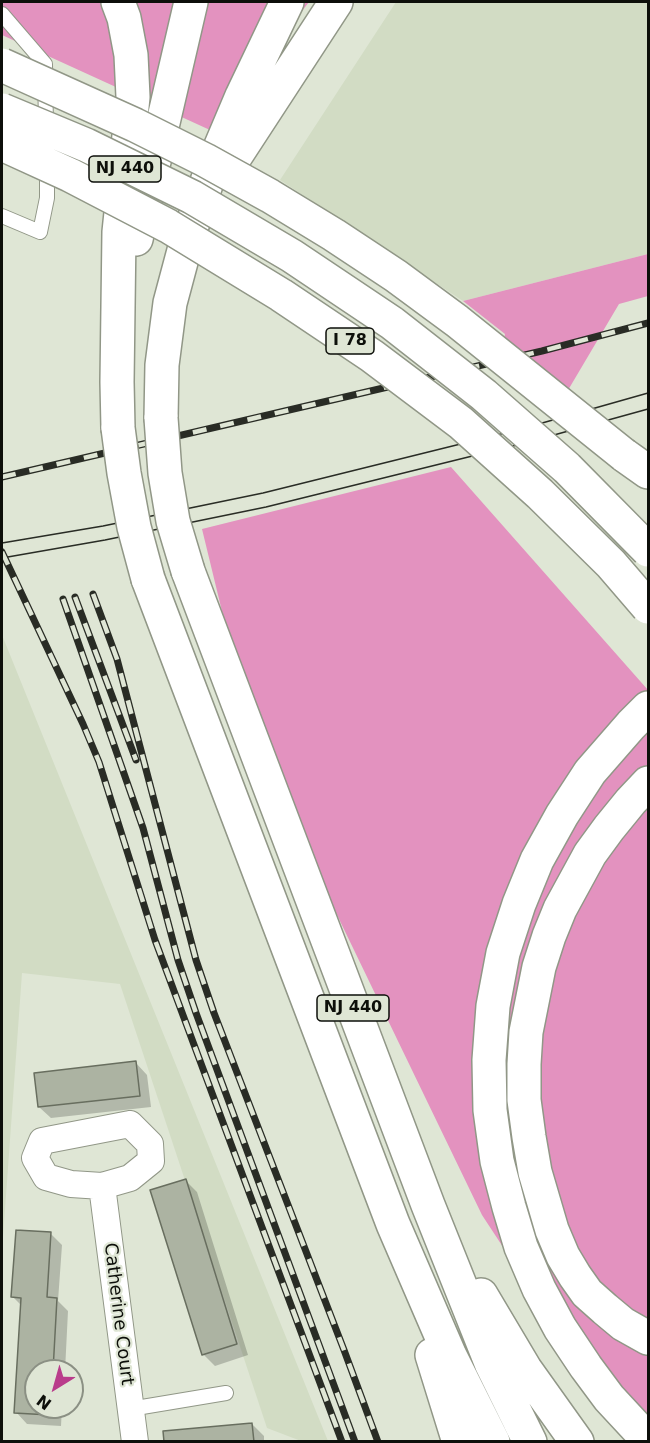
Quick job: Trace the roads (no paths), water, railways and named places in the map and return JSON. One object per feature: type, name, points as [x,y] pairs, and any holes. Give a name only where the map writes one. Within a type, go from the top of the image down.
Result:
[{"type":"highway","name":"NJ 440","points":[[118,2],[124,18],[131,55],[133,97],[118,232],[118,428],[134,527],[148,579],[393,1224],[450,1356],[494,1442]]},
{"type":"highway","points":[[118,337],[129,266],[191,2]]},
{"type":"highway","points":[[186,243],[212,167],[287,2]]},
{"type":"highway","name":"NJ 440","points":[[336,2],[237,153],[186,243],[170,303],[162,366],[161,418],[165,473],[173,521],[188,571],[428,1205],[492,1365],[530,1442]]},
{"type":"highway","points":[[2,66],[135,125],[205,160],[334,235],[396,276],[457,321],[648,472]]},
{"type":"highway","name":"I 78","points":[[2,110],[86,145],[192,198],[292,256],[392,323],[484,395],[567,468],[648,550]]},
{"type":"highway","name":"I 78","points":[[2,144],[70,175],[168,226],[281,295],[372,356],[461,423],[531,486],[611,564],[648,607]]},
{"type":"highway","points":[[643,1434],[609,1398],[586,1367],[538,1289],[521,1247],[497,1161],[490,1110],[489,1060],[493,1006],[503,953],[537,860],[562,815],[590,772],[648,708]]},
{"type":"highway","points":[[648,783],[590,854],[560,909],[549,936],[539,967],[526,1032],[524,1100],[535,1172],[552,1230],[563,1256],[587,1293],[623,1324],[648,1338]]},
{"type":"highway","points":[[428,1205],[525,1369],[577,1442]]},
{"type":"highway","points":[[393,1224],[459,1442]]},
{"type":"street","name":"Catherine Court","points":[[102,1186],[135,1442]]},
{"type":"lane","points":[[2,14],[45,64],[47,198],[40,232],[2,216]]},
{"type":"lane","points":[[130,1409],[226,1393]]},
{"type":"tram line","points":[[2,543],[103,526],[263,493],[521,429],[648,393]]},
{"type":"tram line","points":[[2,558],[105,540],[266,507],[525,443],[648,409]]},
{"type":"railway","points":[[2,477],[542,351],[648,323]]},
{"type":"railway","points":[[2,552],[99,762],[155,940],[342,1442]]},
{"type":"railway","points":[[93,594],[117,659],[196,960],[214,1013],[378,1442]]},
{"type":"railway","points":[[75,597],[136,760]]},
{"type":"railway","points":[[63,599],[143,828],[178,960],[196,1013],[355,1442]]}]
